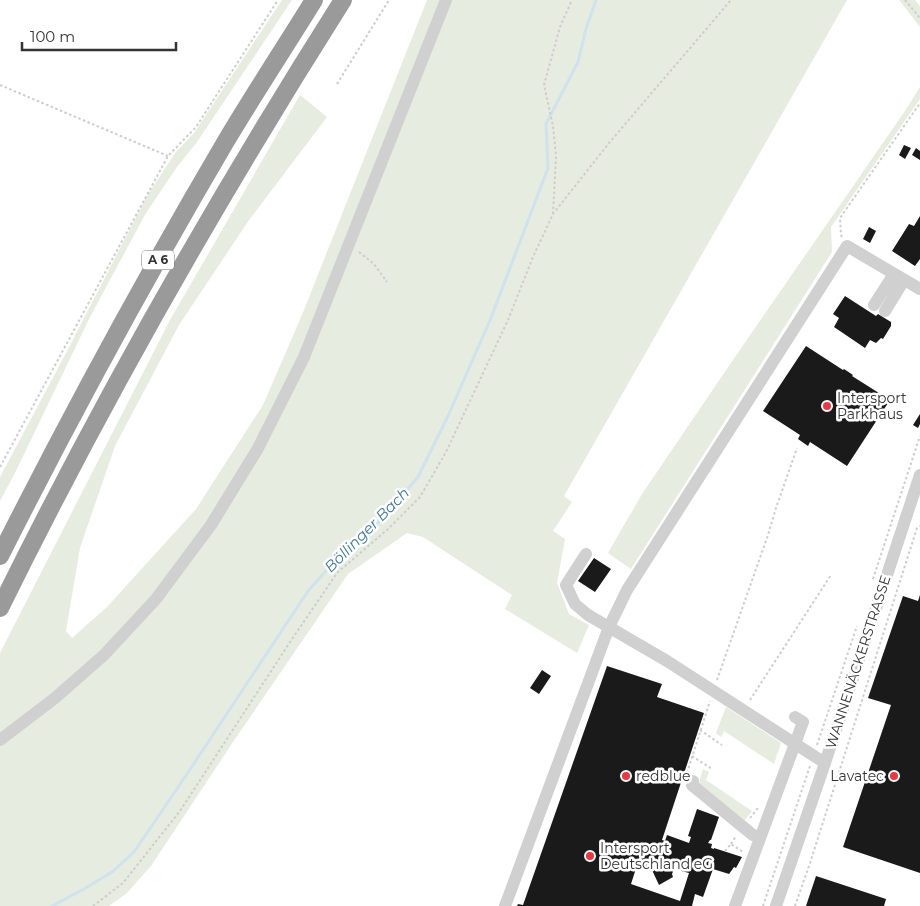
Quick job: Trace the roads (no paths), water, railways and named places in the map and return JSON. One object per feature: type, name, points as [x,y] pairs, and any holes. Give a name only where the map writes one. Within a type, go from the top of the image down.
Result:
[{"type":"highway","name":"A 6","points":[[0,556],[76,407],[160,256],[227,141],[314,0]]},
{"type":"highway","name":"A 6","points":[[0,608],[62,484],[184,262],[270,116],[343,0]]},
{"type":"street","points":[[0,740],[55,698],[104,655],[156,599],[211,525],[256,450],[304,357],[446,0]]},
{"type":"street","points":[[505,906],[609,628],[627,590],[847,246],[920,290]]},
{"type":"street","points":[[879,308],[899,277]]},
{"type":"street","name":"WANNENÄCKERSTRASSE","points":[[776,906],[916,502],[920,475]]},
{"type":"street","points":[[586,554],[566,586],[574,604],[588,615],[667,661],[825,763]]},
{"type":"street","points":[[734,906],[803,722],[795,717]]},
{"type":"street","points":[[690,776],[692,785],[753,835],[760,837]]},
{"type":"waterway","name":"Böllinger Bach","points":[[52,906],[112,872],[134,852],[308,591],[342,553],[382,519],[418,477],[448,416],[491,318],[548,168],[546,124],[578,62],[586,29],[596,0]]},
{"type":"place","name":"Intersport Parkhaus","points":[[827,406]]},
{"type":"place","name":"redblue","points":[[626,776]]},
{"type":"place","name":"Lavatec","points":[[894,776]]},
{"type":"place","name":"Intersport Deutschland eG","points":[[590,856]]}]
